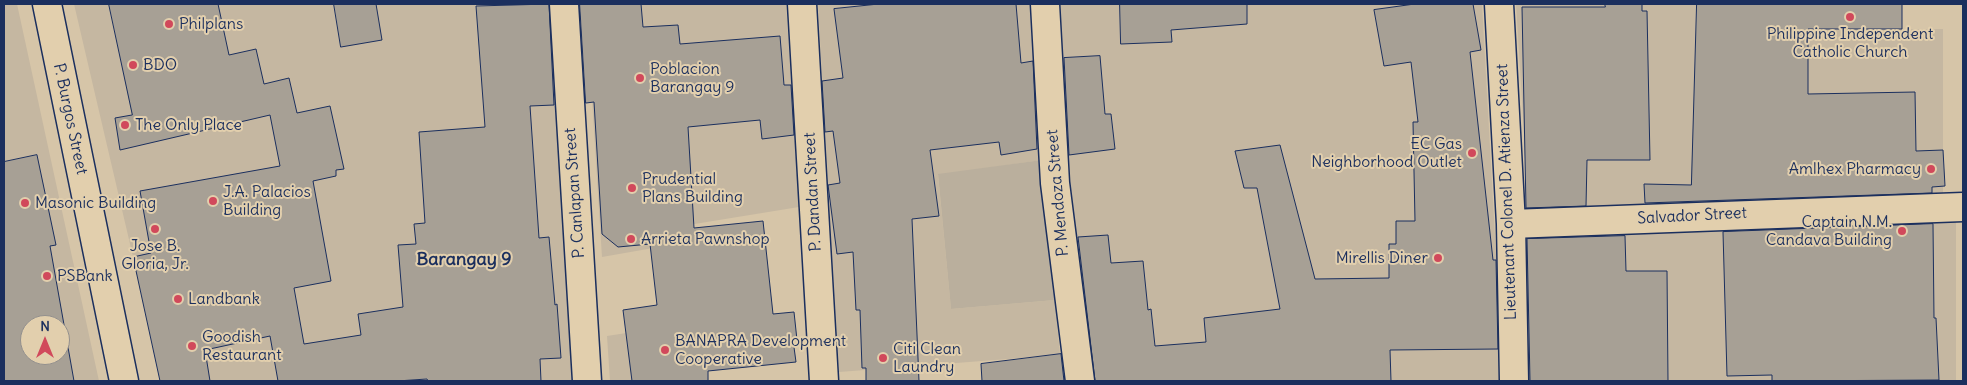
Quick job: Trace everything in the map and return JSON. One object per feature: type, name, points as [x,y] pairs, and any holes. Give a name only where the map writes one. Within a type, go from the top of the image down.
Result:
[{"type":"street","name":"P. Burgos Street","points":[[46,4],[124,381]]},
{"type":"street","name":"P. Canlapan Street","points":[[564,4],[587,381]]},
{"type":"street","name":"P. Dandan Street","points":[[802,4],[824,381]]},
{"type":"street","name":"P. Mendoza Street","points":[[1045,4],[1055,183],[1080,381]]},
{"type":"street","name":"Lieutenant Colonel D. Atienza Street","points":[[1499,4],[1510,224],[1514,381]]},
{"type":"street","name":"Salvador Street","points":[[1510,224],[1963,207]]},
{"type":"shaded area","points":[[4,4],[17,4],[99,381],[4,381]]},
{"type":"shaded area","points":[[74,4],[549,4],[573,381],[162,381]]},
{"type":"shaded area","points":[[586,4],[786,4],[799,207],[676,227],[676,244],[602,257]]},
{"type":"shaded area","points":[[818,4],[1033,4],[1042,160],[938,175],[951,309],[1055,300],[1060,355],[839,372]]},
{"type":"shaded area","points":[[1052,4],[1482,4],[1497,273],[1499,381],[1084,381]]},
{"type":"shaded area","points":[[1516,4],[1771,4],[1768,30],[1943,29],[1943,197],[1529,215]]},
{"type":"shaded area","points":[[1042,160],[1055,300],[951,309],[938,174]]},
{"type":"shaded area","points":[[1956,220],[1956,381],[1527,381],[1526,238]]},
{"type":"shaded area","name":"BANAPRA Development Cooperative","points":[[704,321],[709,381],[610,381],[607,336]]},
{"type":"building","points":[[109,4],[218,4],[229,55],[256,49],[264,84],[289,78],[297,113],[330,106],[344,169],[336,170],[336,176],[313,181],[331,281],[294,288],[304,344],[361,335],[358,314],[403,307],[398,245],[416,244],[414,224],[425,223],[419,132],[485,127],[476,6],[549,4],[554,105],[530,106],[539,238],[549,237],[561,358],[540,359],[541,381],[428,381],[427,379],[397,381],[278,381],[270,336],[205,350],[210,381],[160,381],[133,257],[151,253],[140,191],[280,166],[270,115],[120,150],[115,118],[132,115]]},
{"type":"building","points":[[334,4],[376,4],[382,40],[341,47]]},
{"type":"building","points":[[580,4],[641,4],[643,27],[678,25],[680,44],[780,36],[784,85],[791,85],[794,135],[762,139],[760,120],[688,127],[694,228],[763,221],[773,314],[794,312],[797,340],[793,340],[796,362],[708,371],[708,381],[632,381],[623,310],[657,305],[650,244],[618,247],[602,234],[594,102],[586,103]]},
{"type":"building","points":[[879,4],[1016,4],[1021,63],[1033,61],[1037,149],[1001,155],[999,142],[930,150],[939,216],[912,219],[919,381],[866,381],[866,368],[862,368],[860,310],[856,310],[853,252],[837,254],[828,185],[840,183],[833,131],[825,132],[822,81],[843,78],[834,9]]},
{"type":"building","points":[[1120,4],[1247,4],[1247,24],[1171,30],[1172,42],[1121,44]]},
{"type":"building","points":[[1415,4],[1473,4],[1481,50],[1470,52],[1493,260],[1496,260],[1498,349],[1390,350],[1391,381],[1095,381],[1078,237],[1108,235],[1111,263],[1143,261],[1148,310],[1151,309],[1155,346],[1206,342],[1204,318],[1280,309],[1257,188],[1244,188],[1235,151],[1280,145],[1315,279],[1389,278],[1389,244],[1396,244],[1396,221],[1415,221],[1413,122],[1418,122],[1411,62],[1384,66],[1374,10]]},
{"type":"building","points":[[1605,4],[1642,4],[1642,11],[1647,11],[1650,160],[1587,160],[1586,206],[1526,208],[1522,7],[1605,7]]},
{"type":"building","points":[[1697,4],[1902,4],[1902,29],[1808,29],[1808,94],[1915,92],[1916,151],[1943,150],[1945,186],[1932,187],[1932,193],[1645,203],[1644,184],[1691,185]]},
{"type":"building","points":[[1100,56],[1105,114],[1111,114],[1115,149],[1069,155],[1064,58]]},
{"type":"building","points":[[37,155],[56,245],[50,246],[62,315],[20,315],[20,365],[70,365],[70,358],[74,381],[4,381],[4,162]]},
{"type":"building","points":[[1933,224],[1934,318],[1936,318],[1939,380],[1772,381],[1772,375],[1727,376],[1723,232]]},
{"type":"building","points":[[1625,236],[1626,271],[1667,271],[1668,381],[1530,381],[1527,239]]},
{"type":"building","points":[[1061,354],[1064,381],[982,381],[981,364]]},
{"type":"place","name":"Philippine Independent Catholic Church","points":[[1850,17]]},
{"type":"place","name":"Philplans","points":[[169,24]]},
{"type":"place","name":"BDO","points":[[133,65]]},
{"type":"place","name":"Poblacion Barangay 9","points":[[640,78]]},
{"type":"place","name":"The Only Place","points":[[125,125]]},
{"type":"place","name":"EC Gas Neighborhood Outlet","points":[[1472,153]]},
{"type":"place","name":"Amlhex Pharmacy","points":[[1931,169]]},
{"type":"place","name":"Prudential Plans Building","points":[[632,188]]},
{"type":"place","name":"J.A. Palacios Building","points":[[213,201]]},
{"type":"place","name":"Masonic Building","points":[[25,203]]},
{"type":"place","name":"Jose B. Gloria, Jr.","points":[[155,229]]},
{"type":"place","name":"Captain N.M. Candava Building","points":[[1902,231]]},
{"type":"place","name":"Arrieta Pawnshop","points":[[631,239]]},
{"type":"place","name":"Mirellis Diner","points":[[1438,258]]},
{"type":"place","name":"PSBank","points":[[47,276]]},
{"type":"place","name":"Landbank","points":[[178,299]]},
{"type":"place","name":"Goodish Restaurant","points":[[192,346]]},
{"type":"place","name":"BANAPRA Development Cooperative","points":[[665,350]]},
{"type":"place","name":"Citi Clean Laundry","points":[[883,358]]},
{"type":"district","name":"Barangay 9","points":[[464,260]]}]
